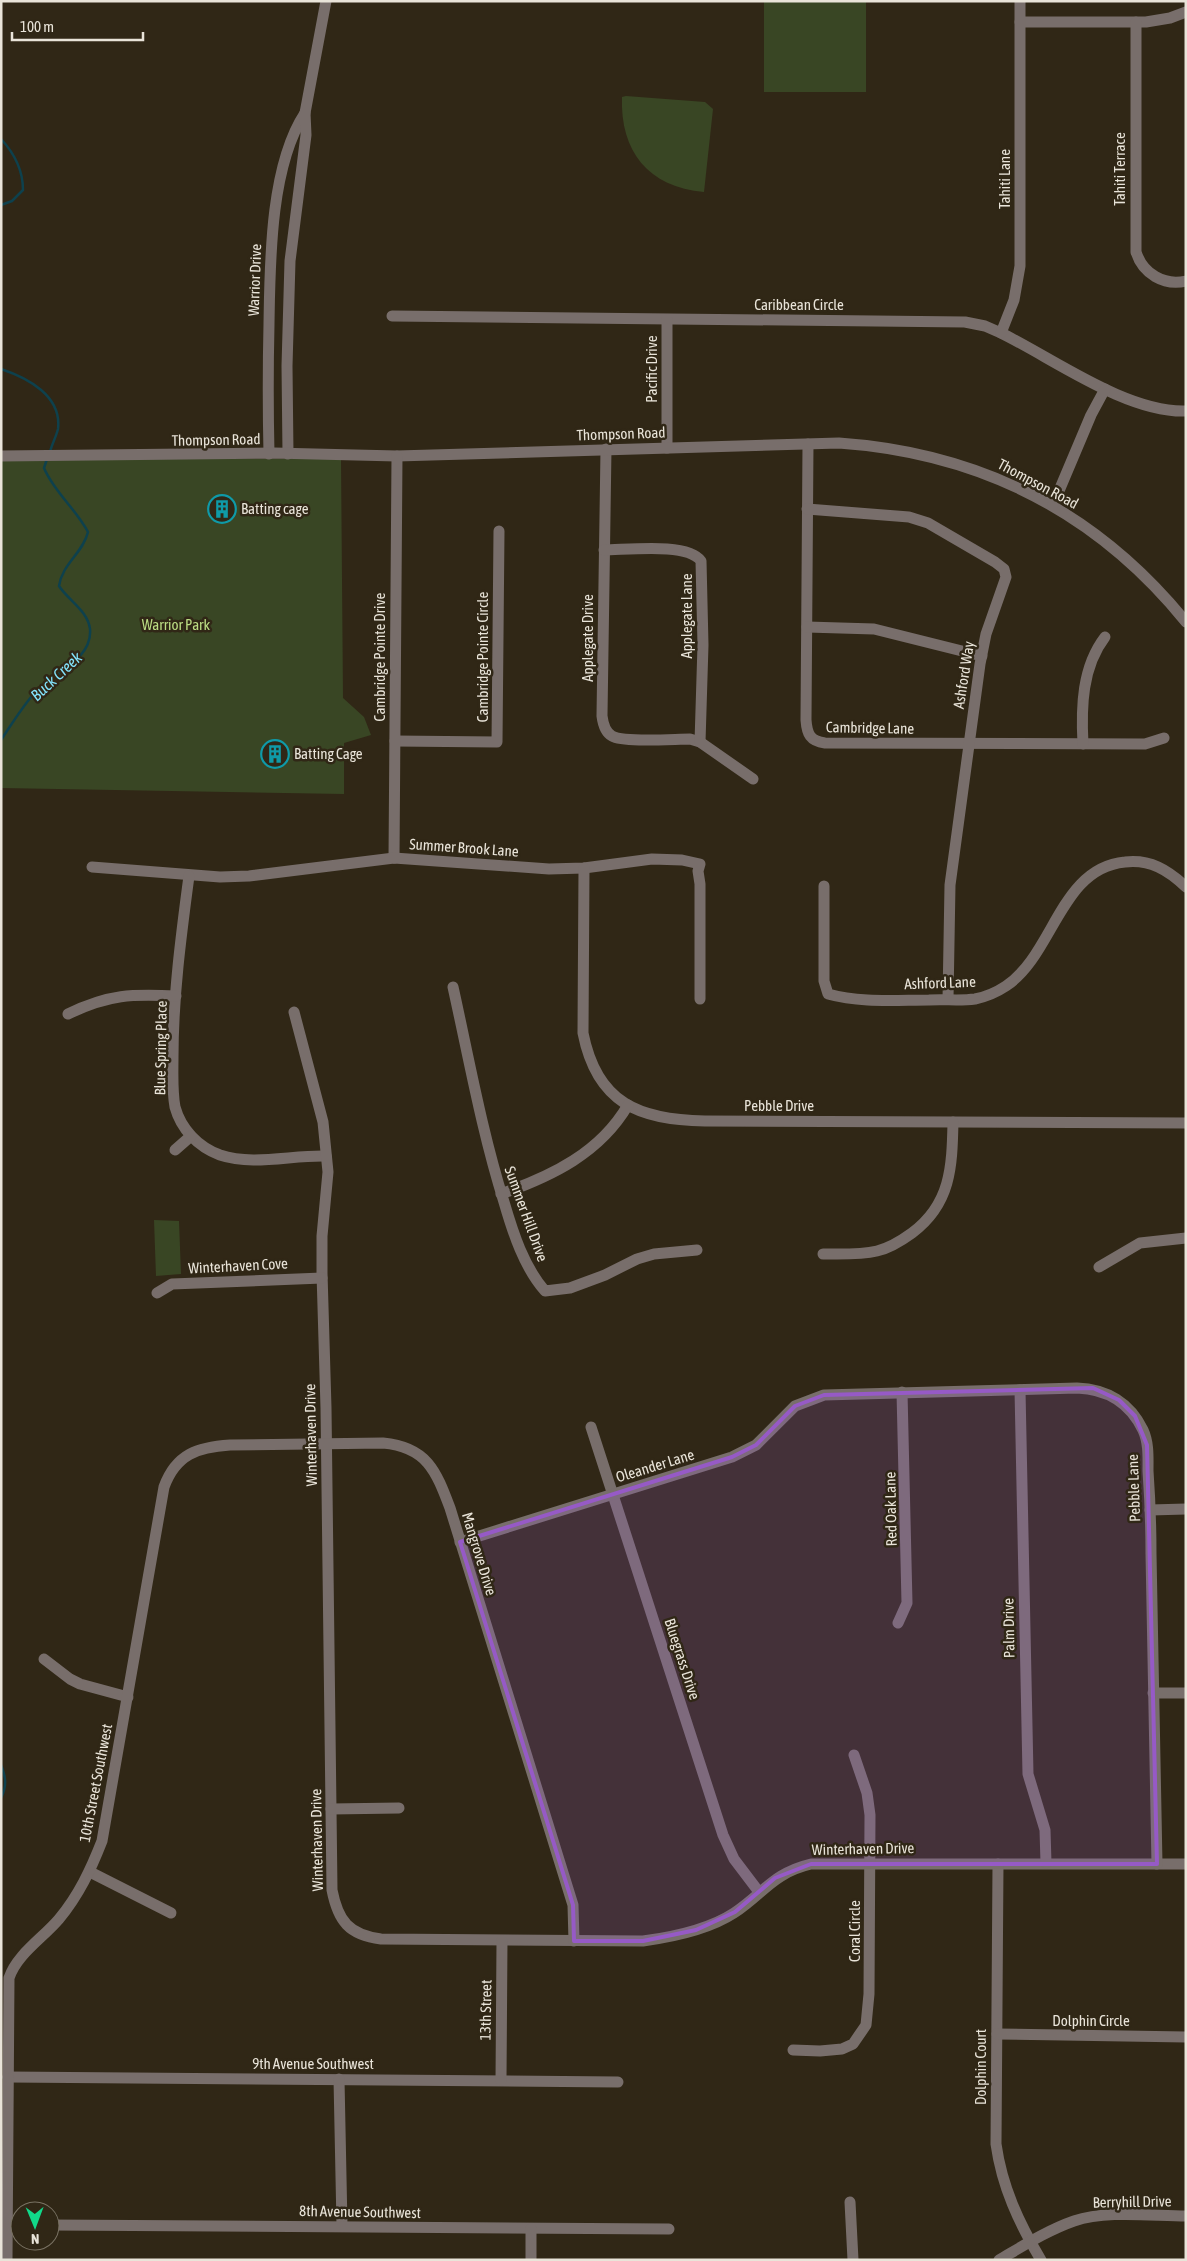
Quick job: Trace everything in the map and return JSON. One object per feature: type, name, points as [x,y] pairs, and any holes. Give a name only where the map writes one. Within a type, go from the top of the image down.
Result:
[{"type":"street","name":"Warrior Drive","points":[[288,454],[287,366],[290,261],[306,135],[305,113],[326,1]]},
{"type":"street","name":"Tahiti Lane","points":[[1001,333],[1014,300],[1020,266],[1020,1]]},
{"type":"street","points":[[1020,22],[1161,21],[1186,12]]},
{"type":"street","name":"Tahiti Terrace","points":[[1136,22],[1136,252],[1142,265],[1153,276],[1171,282],[1186,281]]},
{"type":"street","name":"Warrior Drive","points":[[269,454],[268,338],[272,238],[277,198],[289,147],[294,130],[305,113]]},
{"type":"street","name":"Caribbean Circle","points":[[392,316],[941,321],[974,323],[1001,333],[1105,389],[1150,408],[1172,412],[1186,411]]},
{"type":"street","name":"Pacific Drive","points":[[667,320],[667,448]]},
{"type":"street","points":[[1053,505],[1091,415],[1105,389]]},
{"type":"street","name":"Thompson Road","points":[[3,456],[269,454],[397,456],[808,444],[873,446],[933,456],[1005,480],[1053,505],[1126,558],[1186,622]]},
{"type":"street","name":"Cambridge Lane","points":[[808,444],[807,733],[817,742],[1145,744],[1164,738]]},
{"type":"street","name":"Applegate Drive","points":[[606,450],[602,716],[606,729],[614,737],[626,739],[690,739],[700,742]]},
{"type":"street","name":"Cambridge Pointe Drive","points":[[394,858],[397,456]]},
{"type":"street","name":"Ashford Way","points":[[807,509],[909,517],[928,523],[1002,566],[1006,572],[1006,582],[986,634],[969,744],[950,885],[948,999]]},
{"type":"street","name":"Cambridge Pointe Circle","points":[[395,741],[497,742],[499,531]]},
{"type":"street","name":"Applegate Lane","points":[[604,550],[677,550],[691,553],[701,561],[703,645],[700,742]]},
{"type":"street","points":[[807,627],[874,629],[982,656]]},
{"type":"street","points":[[1083,744],[1084,690],[1096,649],[1105,637]]},
{"type":"street","points":[[700,742],[754,780]]},
{"type":"street","name":"Summer Brook Lane","points":[[92,867],[189,876],[249,876],[394,858],[535,868],[584,868],[652,858],[682,860],[700,864],[698,871],[700,884],[700,999]]},
{"type":"street","name":"Ashford Lane","points":[[824,886],[824,981],[828,994],[844,999],[976,998],[997,991],[1011,982],[1028,964],[1080,884],[1102,869],[1119,862],[1144,862],[1158,866],[1186,887]]},
{"type":"street","name":"Pebble Drive","points":[[584,868],[583,1033],[589,1056],[600,1078],[614,1094],[628,1105],[645,1114],[680,1121],[1186,1123]]},
{"type":"street","name":"Blue Spring Place","points":[[189,876],[173,1042],[176,1108],[191,1136],[204,1147],[234,1158],[326,1156]]},
{"type":"street","name":"Summer Hill Drive","points":[[453,987],[501,1194],[519,1244],[535,1280],[544,1292],[577,1286],[637,1259],[654,1254],[697,1250]]},
{"type":"street","points":[[68,1014],[114,996],[144,994],[176,996]]},
{"type":"street","name":"Winterhaven Drive","points":[[294,1012],[323,1122],[328,1172],[322,1236],[322,1278],[332,1890],[338,1914],[351,1929],[364,1936],[381,1939],[643,1941],[681,1934],[725,1918],[775,1878],[801,1866],[870,1862],[1186,1864]]},
{"type":"street","points":[[501,1194],[548,1176],[581,1157],[607,1134],[628,1105]]},
{"type":"street","points":[[823,1254],[859,1254],[887,1248],[904,1239],[926,1221],[938,1204],[949,1177],[953,1122]]},
{"type":"street","points":[[175,1150],[191,1136]]},
{"type":"street","points":[[1099,1267],[1140,1243],[1186,1238]]},
{"type":"street","name":"Winterhaven Cove","points":[[157,1294],[172,1284],[322,1278]]},
{"type":"street","name":"Pebble Lane","points":[[842,1394],[1093,1388],[1107,1393],[1124,1404],[1135,1416],[1145,1437],[1150,1510],[1157,1864]]},
{"type":"street","name":"Palm Drive","points":[[1020,1390],[1028,1774],[1045,1830],[1046,1863]]},
{"type":"street","name":"Red Oak Lane","points":[[898,1623],[906,1608],[907,1596],[902,1392]]},
{"type":"street","name":"Oleander Lane","points":[[460,1542],[732,1458],[756,1445],[795,1406],[812,1398],[842,1394]]},
{"type":"street","name":"Bluegrass Drive","points":[[591,1427],[615,1495],[723,1835],[734,1859],[759,1892]]},
{"type":"street","name":"Mangrove Drive","points":[[162,1495],[166,1482],[175,1467],[184,1457],[198,1449],[230,1445],[394,1444],[407,1448],[424,1458],[439,1480],[460,1542],[573,1905],[574,1941]]},
{"type":"street","name":"10th Street Southwest","points":[[6,2260],[4,2223],[8,2076],[8,1986],[11,1972],[20,1959],[70,1905],[90,1872],[102,1841],[162,1495]]},
{"type":"street","points":[[1150,1510],[1186,1509]]},
{"type":"street","points":[[44,1659],[70,1679],[80,1684],[128,1697]]},
{"type":"street","points":[[1153,1693],[1186,1693]]},
{"type":"street","name":"Coral Circle","points":[[793,2050],[820,2051],[842,2049],[853,2044],[864,2030],[869,1994],[870,1815],[867,1793],[854,1755]]},
{"type":"street","points":[[331,1809],[399,1808]]},
{"type":"street","name":"Dolphin Court","points":[[998,1864],[996,2144],[999,2166],[1011,2203],[1041,2260]]},
{"type":"street","points":[[90,1872],[171,1913]]},
{"type":"street","name":"13th Street","points":[[501,2080],[502,1941]]},
{"type":"street","name":"Dolphin Circle","points":[[996,2034],[1186,2037]]},
{"type":"street","name":"9th Avenue Southwest","points":[[8,2076],[618,2082]]},
{"type":"street","points":[[339,2079],[342,2226]]},
{"type":"street","points":[[850,2202],[853,2260]]},
{"type":"street","name":"Berryhill Drive","points":[[998,2260],[1074,2221],[1085,2218],[1186,2216]]},
{"type":"street","name":"8th Avenue Southwest","points":[[60,2225],[669,2229]]},
{"type":"street","points":[[531,2229],[531,2260]]},
{"type":"highlighted area","points":[[1093,1388],[1119,1400],[1135,1416],[1147,1445],[1157,1864],[811,1864],[775,1878],[735,1912],[696,1930],[643,1941],[574,1941],[573,1905],[460,1542],[732,1457],[756,1445],[795,1406],[824,1395]]},
{"type":"green space","points":[[764,1],[866,1],[866,92],[764,92]]},
{"type":"green space","points":[[622,97],[705,102],[713,109],[704,192],[684,189],[667,183],[641,163],[632,149],[626,134]]},
{"type":"green space","name":"Warrior Park","points":[[1,458],[341,459],[343,698],[364,717],[371,735],[344,743],[344,794],[1,788]]},
{"type":"green space","points":[[154,1220],[179,1221],[181,1274],[156,1276]]},
{"type":"waterway","name":"Buck Creek","points":[[1,139],[17,162],[23,183],[23,190],[12,201],[1,205]]},
{"type":"waterway","name":"Buck Creek","points":[[1,369],[32,383],[49,398],[55,407],[58,417],[58,429],[50,452]]},
{"type":"waterway","name":"Buck Creek","points":[[1,740],[39,688],[77,659],[85,650],[89,640],[90,629],[86,617],[59,586],[64,571],[82,546],[88,532],[48,477],[44,468],[47,459]]},
{"type":"waterway","name":"Buck Creek","points":[[1,1765],[5,1781],[1,1798]]},
{"type":"place","name":"Batting cage","points":[[222,509]]},
{"type":"place","name":"Batting Cage","points":[[275,754]]}]
